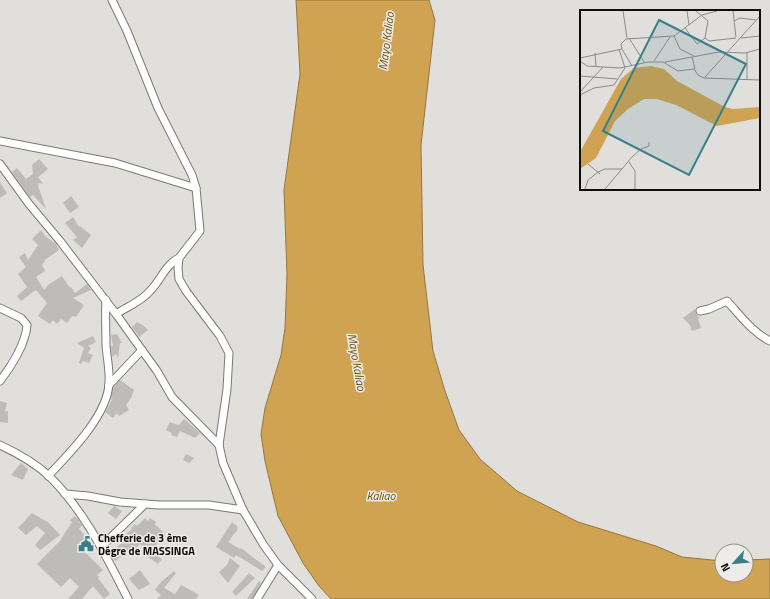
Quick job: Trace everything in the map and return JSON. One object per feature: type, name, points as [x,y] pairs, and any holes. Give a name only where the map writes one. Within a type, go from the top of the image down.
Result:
[{"type":"street","points":[[112,0],[158,108],[192,175],[196,188],[200,232],[179,258],[168,267],[146,296],[116,314]]},
{"type":"street","points":[[0,141],[115,163],[196,188]]},
{"type":"street","points":[[0,164],[29,204],[106,300],[157,371],[172,397],[219,445]]},
{"type":"street","points":[[179,258],[179,280],[220,336],[229,353],[227,389],[219,445],[223,462],[243,510],[263,544],[278,565],[312,599]]},
{"type":"street","points":[[48,476],[74,449],[104,404],[109,385],[106,345],[106,300]]},
{"type":"street","points":[[700,311],[709,310],[727,301],[764,338],[770,341]]},
{"type":"street","points":[[0,308],[21,318],[27,325],[27,330],[13,362],[0,381]]},
{"type":"street","points":[[109,385],[142,350]]},
{"type":"street","points":[[0,445],[15,452],[34,464],[65,494],[85,520],[128,599]]},
{"type":"street","points":[[65,494],[88,496],[120,502],[209,505],[243,510]]},
{"type":"street","points":[[101,547],[145,504]]},
{"type":"street","points":[[257,599],[278,565]]},
{"type":"water","name":"Kaliao","points":[[296,0],[429,0],[435,20],[421,145],[423,265],[433,351],[459,430],[480,459],[517,491],[578,522],[656,546],[682,557],[714,560],[714,583],[754,583],[754,560],[770,559],[770,599],[331,599],[319,586],[303,563],[278,516],[265,461],[261,434],[265,408],[281,355],[285,328],[287,274],[284,190],[300,74]]},
{"type":"building","points":[[39,159],[48,169],[38,177],[43,184],[38,183],[46,209],[33,195],[30,197],[12,172],[17,168],[26,179],[33,174],[32,165]]},
{"type":"building","points":[[0,182],[7,193],[0,198]]},
{"type":"building","points":[[71,196],[79,207],[70,213],[63,203]]},
{"type":"building","points":[[73,217],[79,227],[80,226],[91,235],[82,248],[73,240],[77,237],[65,223]]},
{"type":"building","points":[[41,230],[45,236],[56,244],[59,250],[46,259],[42,265],[45,271],[36,277],[44,290],[48,285],[62,276],[75,293],[87,284],[91,290],[73,298],[84,305],[76,317],[72,316],[67,323],[61,319],[57,324],[53,320],[50,324],[38,316],[47,303],[36,290],[21,301],[17,296],[27,287],[18,274],[26,267],[19,257],[25,253],[28,260],[38,245],[32,239]]},
{"type":"building","points":[[695,309],[696,314],[700,318],[698,319],[701,328],[692,331],[690,325],[683,318]]},
{"type":"building","points":[[137,322],[148,330],[139,337],[132,327]]},
{"type":"building","points":[[117,334],[122,343],[120,343],[118,359],[116,354],[112,357],[111,346],[113,346],[111,335]]},
{"type":"building","points":[[93,336],[96,342],[88,346],[91,348],[88,353],[93,355],[89,363],[83,361],[81,364],[79,363],[84,348],[77,343]]},
{"type":"building","points":[[120,380],[134,390],[126,405],[129,410],[119,416],[117,413],[113,418],[105,412],[112,400],[113,388]]},
{"type":"building","points":[[0,401],[7,403],[5,412],[8,411],[8,423],[0,422]]},
{"type":"building","points":[[184,419],[200,433],[195,438],[180,431],[177,437],[171,435],[172,433],[166,430],[170,422],[179,425]]},
{"type":"building","points":[[186,454],[194,458],[189,463],[183,460]]},
{"type":"building","points":[[21,463],[28,469],[23,480],[11,475]]},
{"type":"building","points":[[114,506],[122,511],[116,519],[108,513]]},
{"type":"building","points":[[32,513],[49,523],[60,535],[40,550],[35,545],[45,533],[37,526],[26,535],[18,528]]},
{"type":"building","points":[[74,516],[82,525],[79,529],[94,545],[86,553],[103,570],[97,575],[110,594],[104,599],[93,586],[82,599],[68,599],[79,587],[70,578],[61,587],[37,564],[62,539],[72,522],[70,521]]},
{"type":"building","points":[[145,518],[148,521],[150,518],[156,522],[155,524],[165,534],[156,544],[157,545],[152,552],[162,559],[158,564],[148,557],[152,553],[140,544],[133,551],[131,548],[115,561],[110,554],[126,538],[124,536],[132,529],[131,528],[135,524],[137,526]]},
{"type":"building","points":[[232,522],[238,527],[238,529],[228,542],[240,549],[241,548],[266,567],[262,571],[236,555],[234,558],[216,547]]},
{"type":"building","points":[[230,558],[240,566],[228,583],[219,572],[227,565]]},
{"type":"building","points":[[140,570],[150,584],[139,590],[129,579]]},
{"type":"building","points":[[174,571],[176,573],[164,588],[175,594],[181,585],[199,595],[196,599],[157,599],[161,595],[155,590],[161,582]]},
{"type":"building","points":[[249,573],[255,578],[236,596],[233,591]]},
{"type":"building","points":[[259,581],[261,583],[252,599],[247,599]]},
{"type":"place","name":"Chefferie de 3 ème Dégre de MASSINGA","points":[[86,544]]},
{"type":"water label","name":"Mayo Kaliao","points":[[386,41]]},
{"type":"water label","name":"Mayo Kaliao","points":[[357,362]]}]
